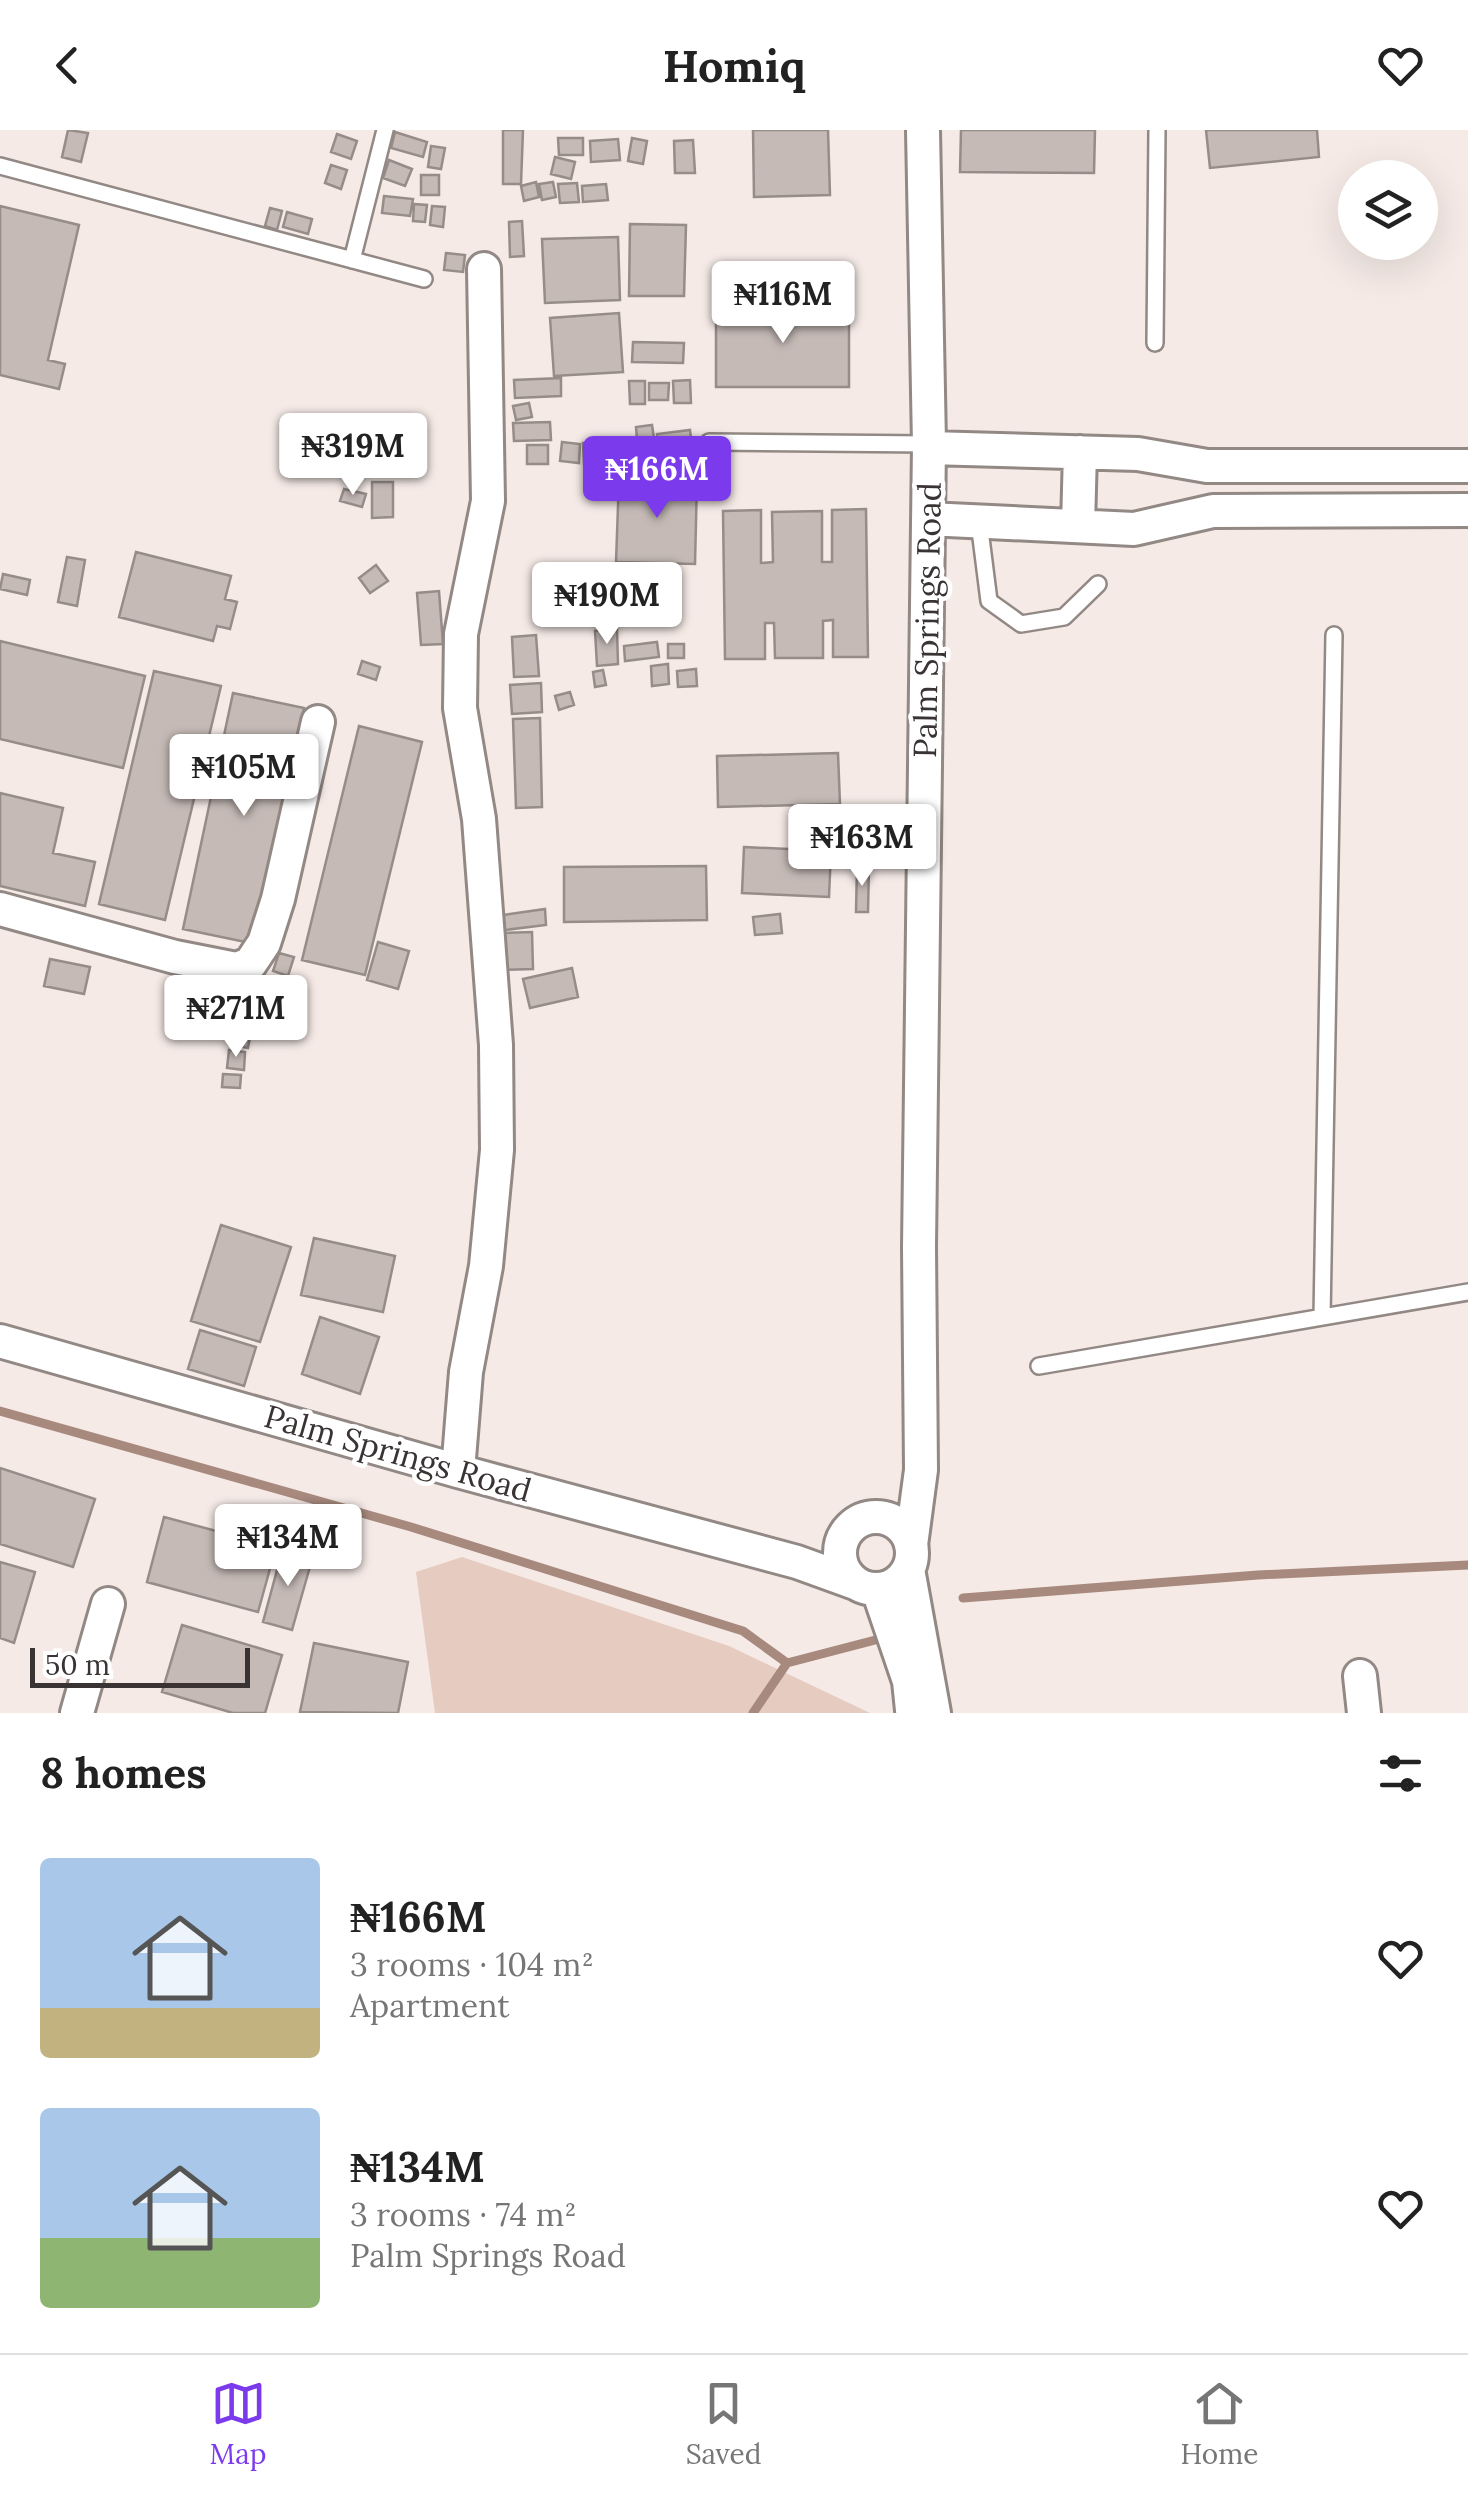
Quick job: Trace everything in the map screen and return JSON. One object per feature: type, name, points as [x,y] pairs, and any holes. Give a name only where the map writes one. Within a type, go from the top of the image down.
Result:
[{"type":"street","name":"Palm Springs Road","points":[[923,130],[929,446],[921,1470],[910,1557],[934,1713]]},
{"type":"street","points":[[458,1471],[466,1372],[486,1266],[498,1150],[496,1045],[478,819],[460,708],[461,634],[488,501],[484,269]]},
{"type":"street","points":[[929,446],[1138,454],[1207,466],[1468,466]]},
{"type":"street","points":[[1078,526],[1080,452]]},
{"type":"street","points":[[928,520],[1134,529],[1213,512],[1468,510]]},
{"type":"street","points":[[0,909],[174,957],[236,969],[250,964],[264,942],[278,900],[318,722]]},
{"type":"street","name":"Palm Springs Road","points":[[0,1341],[797,1562],[866,1586]]},
{"type":"street","points":[[797,1562],[874,1517],[921,1470]]},
{"type":"street","points":[[866,1586],[891,1587],[910,1557],[898,1524],[874,1517]]},
{"type":"street","points":[[844,1537],[842,1562],[866,1586],[909,1681],[913,1713]]},
{"type":"street","points":[[77,1713],[108,1604]]},
{"type":"street","points":[[1360,1676],[1364,1713]]},
{"type":"lane","points":[[352,260],[385,130]]},
{"type":"lane","points":[[1155,343],[1157,130]]},
{"type":"lane","points":[[0,166],[424,279]]},
{"type":"lane","points":[[708,442],[929,446]]},
{"type":"lane","points":[[979,522],[989,601],[1021,624],[1064,617],[1098,584]]},
{"type":"lane","points":[[1322,1317],[1334,634]]},
{"type":"lane","points":[[1040,1366],[1468,1292]]},
{"type":"shaded area","points":[[462,1557],[729,1646],[870,1713],[435,1713],[416,1572]]},
{"type":"building","points":[[68,130],[88,133],[81,162],[62,157]]},
{"type":"building","points":[[503,130],[523,130],[521,184],[503,184]]},
{"type":"building","points":[[753,130],[828,130],[830,195],[754,197]]},
{"type":"building","points":[[961,130],[1095,130],[1094,173],[960,172]]},
{"type":"building","points":[[1206,130],[1317,130],[1319,157],[1210,168]]},
{"type":"building","points":[[395,132],[427,142],[423,157],[391,148]]},
{"type":"building","points":[[337,134],[357,141],[351,159],[331,152]]},
{"type":"building","points":[[558,138],[583,138],[583,155],[559,155]]},
{"type":"building","points":[[632,138],[647,141],[643,164],[628,161]]},
{"type":"building","points":[[618,139],[620,160],[591,162],[590,141]]},
{"type":"building","points":[[693,140],[695,173],[675,173],[674,141]]},
{"type":"building","points":[[431,146],[445,148],[441,169],[428,167]]},
{"type":"building","points":[[555,157],[575,162],[571,179],[551,174]]},
{"type":"building","points":[[389,160],[412,169],[405,186],[383,178]]},
{"type":"building","points":[[331,165],[347,170],[341,189],[325,183]]},
{"type":"building","points":[[421,175],[439,175],[439,195],[421,195]]},
{"type":"building","points":[[536,182],[539,197],[524,201],[521,186]]},
{"type":"building","points":[[553,182],[556,197],[542,200],[539,184]]},
{"type":"building","points":[[577,183],[579,202],[560,203],[558,184]]},
{"type":"building","points":[[606,184],[608,200],[583,202],[582,186]]},
{"type":"building","points":[[384,196],[413,199],[410,216],[382,213]]},
{"type":"building","points":[[414,204],[427,205],[425,222],[413,221]]},
{"type":"building","points":[[0,206],[79,225],[48,360],[65,364],[59,389],[0,375]]},
{"type":"building","points":[[432,206],[445,207],[443,227],[430,225]]},
{"type":"building","points":[[270,208],[282,211],[277,230],[265,226]]},
{"type":"building","points":[[287,212],[312,219],[308,234],[283,227]]},
{"type":"building","points":[[522,221],[524,256],[510,257],[509,222]]},
{"type":"building","points":[[630,224],[686,225],[684,296],[629,296]]},
{"type":"building","points":[[618,237],[620,300],[545,303],[542,239]]},
{"type":"building","points":[[446,253],[465,255],[463,272],[444,270]]},
{"type":"building","points":[[849,305],[849,387],[716,387],[716,306]]},
{"type":"building","points":[[619,313],[623,372],[554,376],[550,318]]},
{"type":"building","points":[[633,342],[684,343],[683,363],[632,362]]},
{"type":"building","points":[[561,378],[561,396],[515,398],[514,380]]},
{"type":"building","points":[[690,380],[691,403],[674,403],[673,381]]},
{"type":"building","points":[[629,381],[645,381],[645,404],[630,404]]},
{"type":"building","points":[[649,383],[669,383],[668,400],[649,400]]},
{"type":"building","points":[[529,403],[532,417],[516,420],[513,406]]},
{"type":"building","points":[[550,422],[551,440],[514,441],[513,423]]},
{"type":"building","points":[[652,425],[654,438],[637,439],[636,427]]},
{"type":"building","points":[[690,430],[694,462],[661,467],[657,434]]},
{"type":"building","points":[[619,440],[630,442],[627,464],[615,462]]},
{"type":"building","points":[[649,441],[651,462],[635,462],[634,442]]},
{"type":"building","points":[[562,442],[580,444],[579,463],[560,461]]},
{"type":"building","points":[[605,442],[607,461],[584,464],[583,443]]},
{"type":"building","points":[[527,445],[548,445],[548,464],[527,464]]},
{"type":"building","points":[[619,478],[697,480],[695,564],[616,562]]},
{"type":"building","points":[[372,482],[393,482],[393,517],[372,518]]},
{"type":"building","points":[[344,489],[366,494],[362,507],[340,501]]},
{"type":"building","points":[[866,509],[868,657],[833,657],[833,620],[823,621],[823,658],[775,658],[774,623],[765,623],[765,659],[725,659],[723,511],[761,510],[761,563],[773,562],[772,512],[822,511],[822,562],[832,562],[832,510]]},
{"type":"building","points":[[136,552],[231,576],[225,599],[237,602],[230,629],[217,626],[213,641],[119,617]]},
{"type":"building","points":[[67,557],[85,560],[77,606],[58,602]]},
{"type":"building","points":[[376,565],[388,581],[370,593],[359,578]]},
{"type":"building","points":[[3,574],[30,580],[27,595],[0,589]]},
{"type":"building","points":[[439,591],[443,644],[421,645],[417,593]]},
{"type":"building","points":[[617,629],[618,664],[597,666],[595,631]]},
{"type":"building","points":[[536,635],[539,676],[514,677],[512,637]]},
{"type":"building","points":[[0,641],[145,676],[123,768],[0,739]]},
{"type":"building","points":[[657,642],[659,657],[625,661],[624,646]]},
{"type":"building","points":[[668,644],[684,644],[684,658],[668,658]]},
{"type":"building","points":[[362,661],[380,667],[376,680],[358,674]]},
{"type":"building","points":[[668,664],[669,684],[652,686],[651,666]]},
{"type":"building","points":[[696,669],[697,686],[678,687],[677,671]]},
{"type":"building","points":[[603,670],[606,685],[595,687],[593,672]]},
{"type":"building","points":[[154,671],[221,686],[165,920],[99,904]]},
{"type":"building","points":[[541,683],[542,712],[512,714],[510,685]]},
{"type":"building","points":[[570,692],[574,705],[559,710],[555,696]]},
{"type":"building","points":[[233,693],[304,708],[255,944],[183,929]]},
{"type":"building","points":[[540,718],[542,807],[516,808],[513,719]]},
{"type":"building","points":[[359,726],[422,742],[365,975],[302,960]]},
{"type":"building","points":[[838,753],[840,804],[718,807],[717,756]]},
{"type":"building","points":[[0,793],[63,808],[53,853],[95,862],[85,906],[0,886]]},
{"type":"building","points":[[744,847],[831,851],[829,897],[742,893]]},
{"type":"building","points":[[857,865],[869,866],[868,912],[856,912]]},
{"type":"building","points":[[706,866],[707,920],[564,922],[564,867]]},
{"type":"building","points":[[545,909],[546,925],[505,930],[503,915]]},
{"type":"building","points":[[780,914],[782,933],[755,935],[753,917]]},
{"type":"building","points":[[532,932],[533,969],[503,970],[503,933]]},
{"type":"building","points":[[378,942],[409,951],[398,989],[367,980]]},
{"type":"building","points":[[279,953],[294,957],[288,976],[273,971]]},
{"type":"building","points":[[50,959],[90,967],[84,994],[44,986]]},
{"type":"building","points":[[572,968],[578,997],[530,1008],[523,979]]},
{"type":"building","points":[[235,1017],[253,1020],[248,1048],[229,1044]]},
{"type":"building","points":[[229,1050],[245,1052],[244,1070],[227,1068]]},
{"type":"building","points":[[223,1074],[241,1075],[240,1088],[222,1087]]},
{"type":"building","points":[[221,1225],[291,1247],[260,1342],[191,1321]]},
{"type":"building","points":[[314,1238],[395,1256],[383,1312],[301,1295]]},
{"type":"building","points":[[320,1317],[379,1337],[360,1394],[302,1374]]},
{"type":"building","points":[[200,1330],[256,1347],[244,1386],[188,1369]]},
{"type":"building","points":[[0,1468],[95,1499],[73,1567],[0,1544]]},
{"type":"building","points":[[164,1517],[276,1547],[258,1612],[147,1582]]},
{"type":"building","points":[[283,1548],[313,1556],[292,1630],[263,1622]]},
{"type":"building","points":[[0,1562],[35,1572],[14,1643],[0,1638]]},
{"type":"building","points":[[182,1625],[282,1655],[265,1713],[233,1713],[162,1692]]},
{"type":"building","points":[[314,1643],[408,1662],[398,1713],[300,1712]]},
{"type":"waterway","points":[[0,1411],[411,1527],[743,1631],[787,1663],[883,1638]]},
{"type":"waterway","points":[[963,1598],[1258,1575],[1468,1565]]},
{"type":"waterway","points":[[753,1713],[787,1663]]}]
